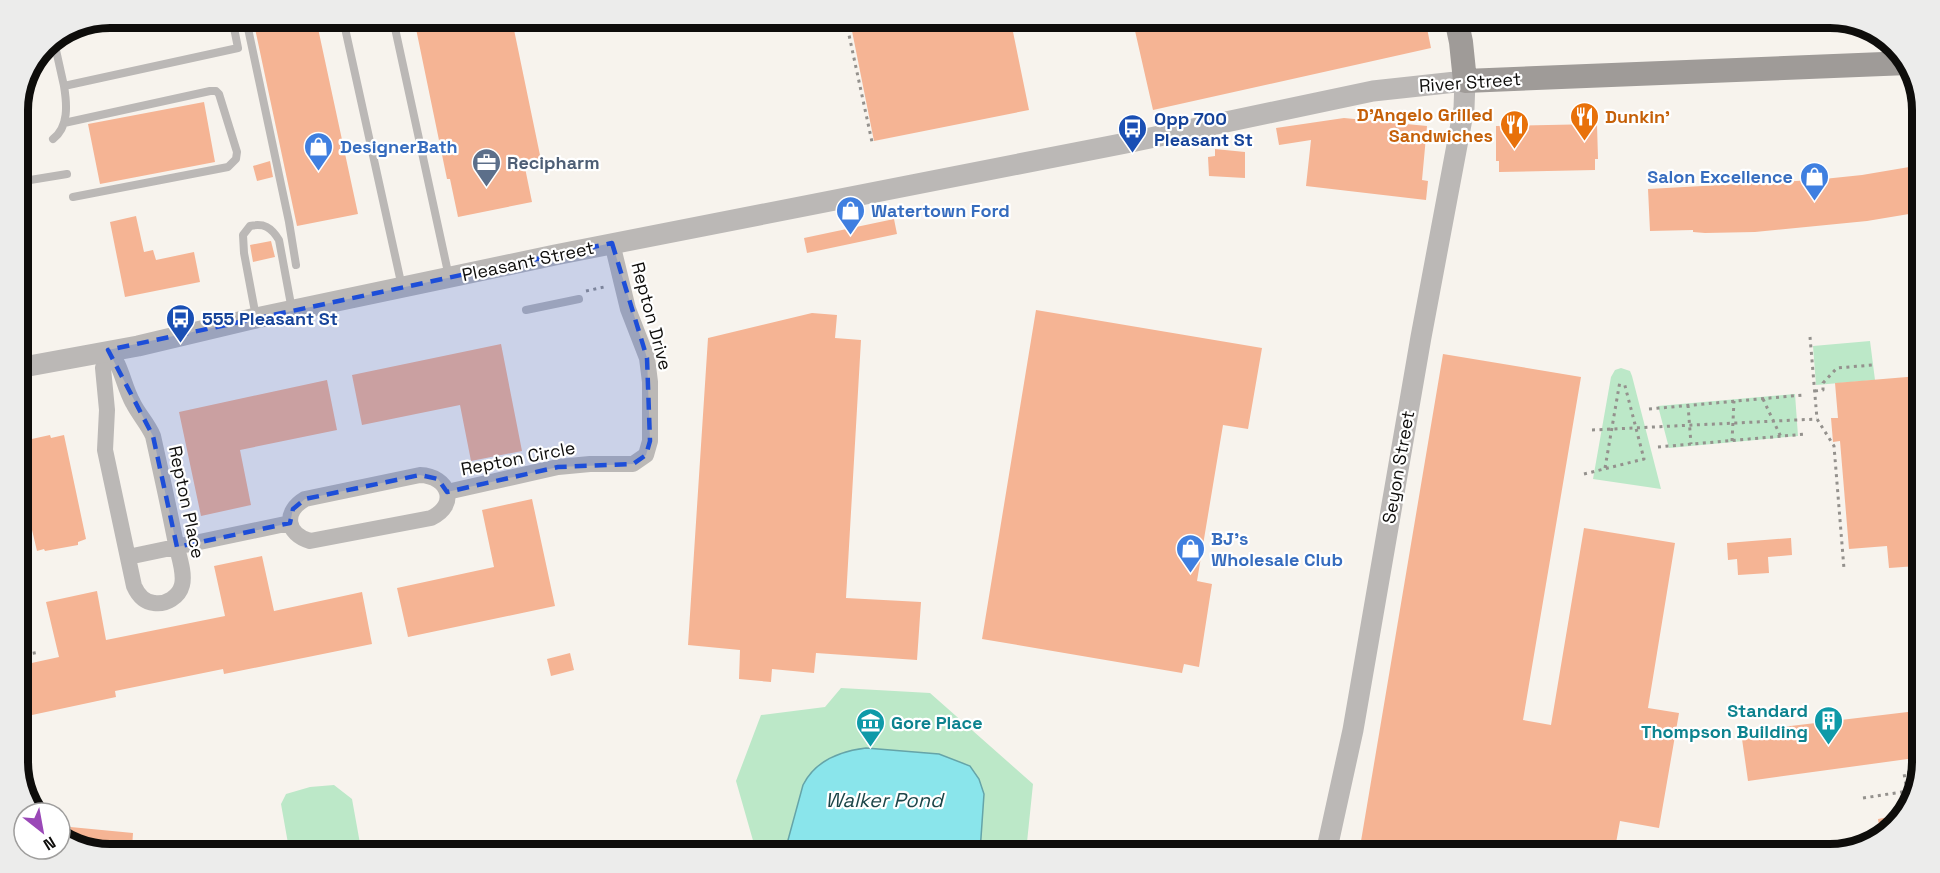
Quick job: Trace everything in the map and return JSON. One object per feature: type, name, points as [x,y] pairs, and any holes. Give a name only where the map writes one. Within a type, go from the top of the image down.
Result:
[{"type":"main road","points":[[1458,28],[1465,81]]},
{"type":"main road","name":"River Street","points":[[1465,81],[1897,63]]},
{"type":"street","name":"River Street","points":[[1039,160],[1373,91],[1465,81]]},
{"type":"street","name":"Seyon Street","points":[[1328,844],[1355,718],[1419,348],[1464,108],[1465,81]]},
{"type":"street","name":"Pleasant Street","points":[[29,366],[138,346],[256,318],[612,243],[1039,160]]},
{"type":"street","name":"Repton Drive","points":[[612,243],[628,309],[647,358],[649,376],[649,448],[646,455],[633,464]]},
{"type":"street","name":"Repton Place","points":[[108,350],[119,366],[133,404],[153,436],[177,547],[183,577],[182,587],[177,595],[161,604],[143,599],[134,586],[105,450],[107,410],[103,368],[108,350]]},
{"type":"street","name":"Repton Circle","points":[[447,492],[558,467],[633,464]]},
{"type":"street","name":"Repton Circle","points":[[420,475],[431,475],[438,479],[447,492],[447,502],[443,509],[431,518],[317,541],[301,538],[290,523],[293,509],[305,499],[420,475]]},
{"type":"street","points":[[128,557],[290,523]]},
{"type":"lane","points":[[64,86],[238,48],[234,28]]},
{"type":"lane","points":[[248,28],[296,265]]},
{"type":"lane","points":[[345,28],[402,287]]},
{"type":"lane","points":[[395,28],[449,277]]},
{"type":"lane","points":[[53,140],[60,132],[66,112],[64,86],[56,49]]},
{"type":"lane","points":[[64,123],[216,91],[219,93],[237,152],[236,159],[228,167],[73,197]]},
{"type":"lane","points":[[29,180],[68,174]]},
{"type":"lane","points":[[256,318],[244,253],[243,235],[250,226],[262,224],[272,230],[279,240],[292,311]]},
{"type":"lane","points":[[526,310],[579,299]]},
{"type":"path","points":[[848,28],[872,142]]},
{"type":"path","points":[[1810,337],[1817,419],[1834,446],[1844,569]]},
{"type":"path","points":[[1815,390],[1823,390],[1823,383],[1837,368],[1872,365]]},
{"type":"path","points":[[1584,474],[1605,469],[1644,459],[1622,382],[1605,469]]},
{"type":"path","points":[[1649,409],[1803,395]]},
{"type":"path","points":[[1763,399],[1780,437]]},
{"type":"path","points":[[1732,441],[1734,401]]},
{"type":"path","points":[[1688,405],[1691,444]]},
{"type":"path","points":[[1592,430],[1817,419]]},
{"type":"path","points":[[1659,447],[1806,435]]},
{"type":"path","points":[[29,654],[40,652]]},
{"type":"path","points":[[1907,789],[1904,773],[1911,772]]},
{"type":"path","points":[[1863,798],[1906,792]]},
{"type":"highlighted area","points":[[612,243],[647,358],[650,441],[646,455],[633,464],[558,467],[447,492],[438,479],[420,475],[305,499],[293,509],[290,523],[177,547],[153,436],[108,350]]},
{"type":"green space","points":[[1870,341],[1875,380],[1816,385],[1813,346]]},
{"type":"green space","points":[[1621,368],[1630,371],[1632,376],[1661,489],[1593,479],[1611,377],[1615,370]]},
{"type":"green space","points":[[1795,394],[1798,436],[1669,448],[1658,406]]},
{"type":"green space","name":"Gore Place","points":[[841,688],[930,693],[1033,784],[1027,844],[754,844],[736,781],[761,715],[825,707]]},
{"type":"green space","points":[[334,785],[352,799],[360,844],[288,844],[281,804],[286,794],[310,787]]},
{"type":"water","name":"Walker Pond","points":[[866,748],[939,754],[970,766],[979,779],[984,794],[981,844],[787,844],[803,785],[808,777],[822,764],[847,752]]},
{"type":"building","points":[[255,28],[318,28],[358,214],[297,226]]},
{"type":"building","points":[[416,28],[514,28],[541,160],[524,163],[532,202],[458,217],[450,179],[447,179]]},
{"type":"building","points":[[851,28],[1012,28],[1029,110],[874,141]]},
{"type":"building","points":[[1134,28],[1427,28],[1431,48],[1153,110]]},
{"type":"building","points":[[204,102],[215,162],[100,184],[88,124]]},
{"type":"building","points":[[1344,118],[1427,126],[1422,180],[1428,181],[1426,200],[1306,186],[1311,140],[1279,145],[1276,128]]},
{"type":"building","points":[[1597,124],[1598,159],[1595,159],[1595,170],[1499,172],[1499,161],[1496,161],[1496,126]]},
{"type":"building","points":[[1215,149],[1245,152],[1245,178],[1209,176],[1208,157],[1215,156]]},
{"type":"building","points":[[270,161],[273,177],[257,181],[253,166]]},
{"type":"building","points":[[1911,167],[1911,214],[1867,221],[1755,232],[1650,231],[1648,189],[1814,180]]},
{"type":"building","points":[[136,216],[144,252],[153,250],[156,260],[194,252],[200,282],[125,297],[110,222]]},
{"type":"building","name":"Watertown Ford","points":[[894,219],[897,234],[807,253],[804,238]]},
{"type":"building","points":[[271,241],[275,257],[253,262],[250,245]]},
{"type":"building","points":[[1036,310],[1262,348],[1248,429],[1223,425],[1197,581],[1212,584],[1199,667],[1184,664],[1182,673],[982,639]]},
{"type":"building","points":[[812,313],[837,315],[835,338],[861,340],[846,598],[921,602],[917,660],[816,653],[814,673],[772,669],[771,682],[739,679],[740,650],[688,645],[708,338]]},
{"type":"building","points":[[501,344],[522,451],[471,461],[460,405],[362,425],[352,375]]},
{"type":"building","points":[[1443,354],[1581,377],[1523,720],[1551,725],[1584,528],[1675,543],[1648,708],[1679,713],[1659,828],[1620,821],[1616,844],[1361,844]]},
{"type":"building","points":[[1911,377],[1912,566],[1889,568],[1887,546],[1849,549],[1840,441],[1833,442],[1831,418],[1838,418],[1835,383]]},
{"type":"building","points":[[327,380],[337,430],[240,450],[251,505],[201,516],[179,412]]},
{"type":"building","points":[[50,435],[51,438],[64,435],[86,539],[78,542],[78,545],[37,551],[29,517],[29,440]]},
{"type":"building","points":[[532,499],[555,606],[408,637],[397,588],[494,567],[482,510]]},
{"type":"building","points":[[1791,538],[1792,555],[1768,557],[1769,573],[1738,575],[1737,559],[1728,560],[1727,543]]},
{"type":"building","points":[[262,556],[274,611],[362,592],[372,644],[224,674],[223,669],[115,691],[116,697],[29,716],[29,664],[59,657],[46,602],[97,591],[106,640],[225,616],[214,566]]},
{"type":"building","points":[[570,653],[574,670],[551,676],[547,659]]},
{"type":"building","name":"Standard Thompson Building","points":[[1912,711],[1912,758],[1748,781],[1741,732]]},
{"type":"building","points":[[1891,817],[1879,828],[1878,819]]},
{"type":"building","points":[[72,827],[133,833],[132,844],[94,843],[72,834]]},
{"type":"place","name":"Dunkin'","points":[[1584,142]]},
{"type":"place","name":"D'Angelo Grilled Sandwiches","points":[[1514,150]]},
{"type":"place","name":"Opp 700 Pleasant St","points":[[1133,154]]},
{"type":"place","name":"DesignerBath","points":[[319,172]]},
{"type":"place","name":"Recipharm","points":[[486,188]]},
{"type":"place","name":"Salon Excellence","points":[[1814,202]]},
{"type":"place","name":"Watertown Ford","points":[[850,236]]},
{"type":"place","name":"555 Pleasant St","points":[[181,344]]},
{"type":"place","name":"BJ's Wholesale Club","points":[[1190,574]]},
{"type":"place","name":"Standard Thompson Building","points":[[1829,746]]},
{"type":"place","name":"Gore Place","points":[[870,748]]}]
